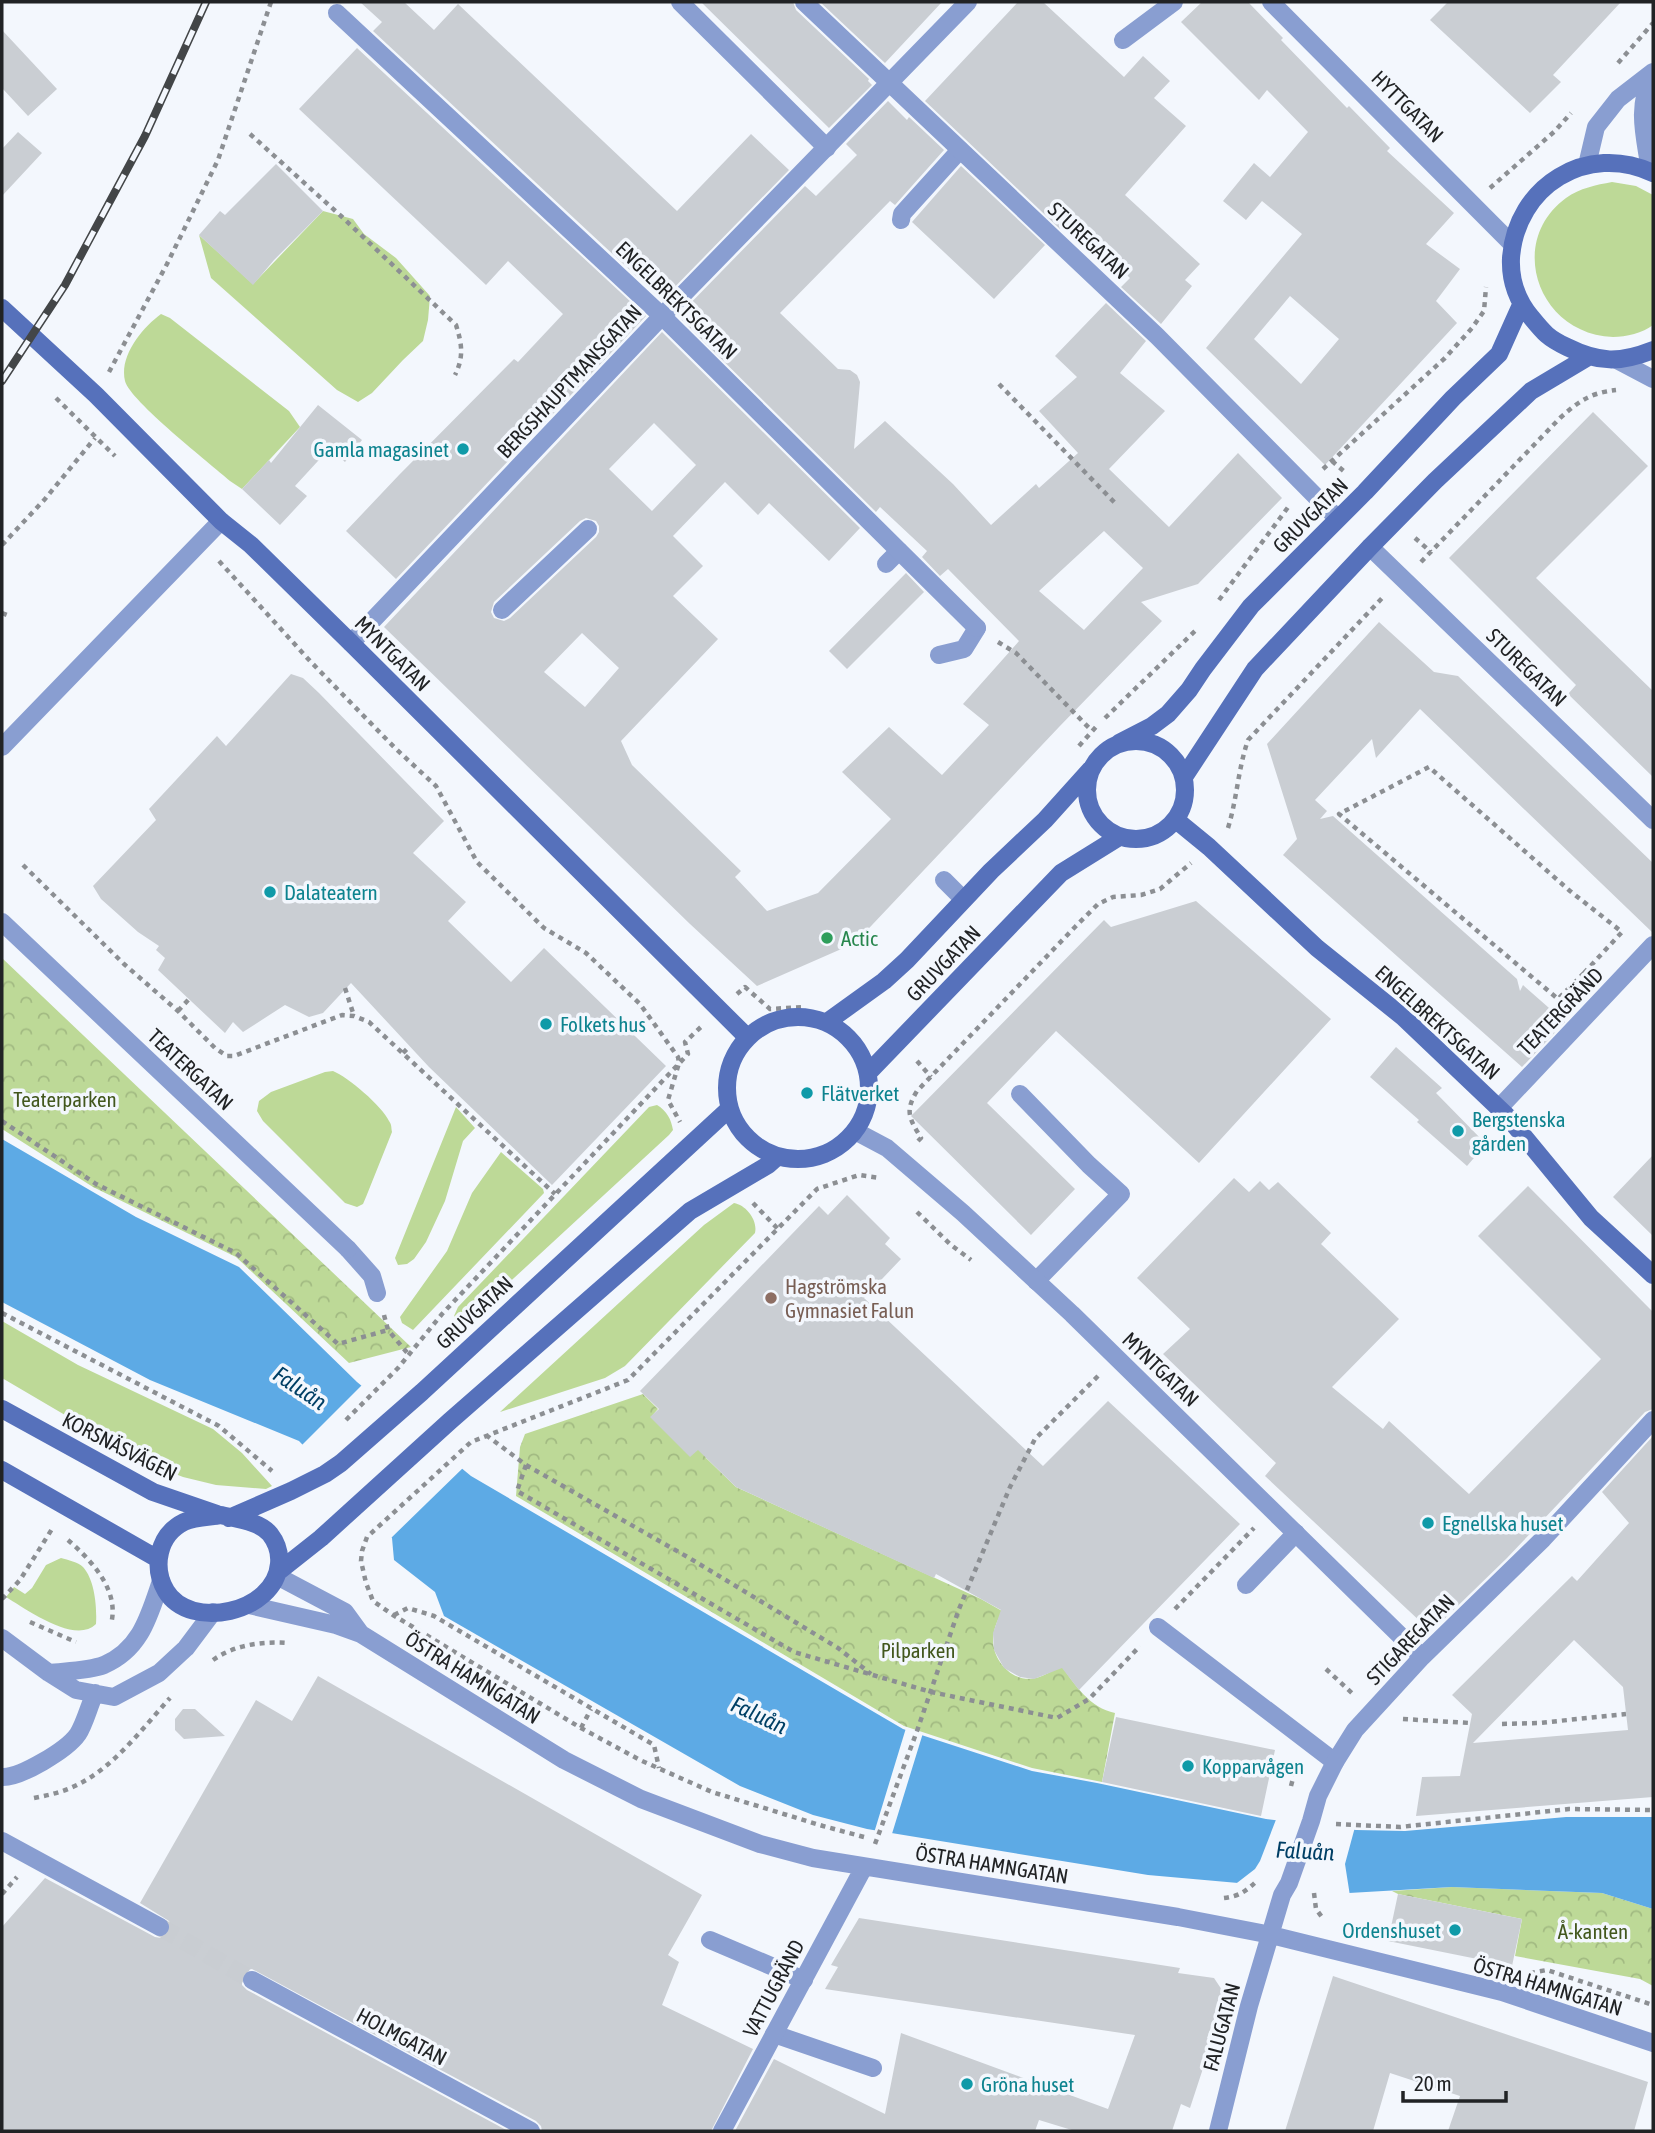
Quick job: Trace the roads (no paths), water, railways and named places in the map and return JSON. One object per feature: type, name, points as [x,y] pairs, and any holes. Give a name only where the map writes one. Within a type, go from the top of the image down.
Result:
[{"type":"main road","points":[[1651,172],[1625,163],[1599,163],[1568,171],[1552,181],[1526,209],[1517,226],[1512,244],[1511,265],[1514,286],[1521,305],[1549,339],[1588,357],[1617,360],[1653,350]]},
{"type":"main road","name":"GRUVGATAN","points":[[1119,743],[1152,726],[1168,714],[1251,606],[1499,354],[1521,305]]},
{"type":"main road","name":"MYNTGATAN","points":[[2,307],[96,395],[221,521],[251,545],[747,1037]]},
{"type":"main road","points":[[1184,777],[1255,669],[1370,547],[1435,481],[1531,391],[1588,357]]},
{"type":"main road","points":[[1135,740],[1166,750],[1177,762],[1184,777],[1185,799],[1176,820],[1164,831],[1150,838],[1135,840],[1119,837],[1105,830],[1094,817],[1087,802],[1086,786],[1090,770],[1100,756],[1119,743],[1135,740]]},
{"type":"main road","name":"GRUVGATAN","points":[[827,1022],[899,967],[963,899],[1045,820],[1090,770]]},
{"type":"main road","name":"ENGELBREKTSGATAN","points":[[1176,820],[1209,847],[1317,948],[1403,1017],[1499,1108],[1591,1217],[1653,1275]]},
{"type":"main road","name":"GRUVGATAN","points":[[868,1073],[1061,873],[1119,837]]},
{"type":"main road","points":[[799,1016],[827,1022],[854,1043],[863,1058],[870,1088],[863,1118],[855,1131],[834,1150],[806,1159],[777,1157],[756,1146],[740,1129],[729,1109],[727,1083],[733,1059],[747,1037],[771,1022],[799,1016]]},
{"type":"main road","name":"GRUVGATAN","points":[[225,1516],[291,1492],[341,1463],[422,1392],[729,1109]]},
{"type":"main road","points":[[277,1574],[690,1212],[777,1157]]},
{"type":"main road","name":"KORSNÄSVÄGEN","points":[[2,1409],[153,1492],[225,1516]]},
{"type":"main road","points":[[2,1470],[158,1559]]},
{"type":"main road","points":[[225,1516],[254,1524],[269,1534],[280,1554],[275,1581],[260,1598],[236,1610],[213,1612],[191,1609],[175,1601],[161,1581],[158,1559],[163,1543],[174,1529],[186,1521],[225,1516]]},
{"type":"street","points":[[680,2],[827,148]]},
{"type":"street","name":"STUREGATAN","points":[[804,2],[1157,336],[1337,518]]},
{"type":"street","name":"BERGSHAUPTMANSGATAN","points":[[351,643],[662,316],[968,2]]},
{"type":"street","points":[[1123,40],[1174,2]]},
{"type":"street","name":"HYTTGATAN","points":[[1271,2],[1512,244]]},
{"type":"street","name":"ENGELBREKTSGATAN","points":[[337,13],[662,316],[977,628],[964,649],[939,655]]},
{"type":"street","points":[[1587,165],[1596,127],[1618,99],[1653,72]]},
{"type":"street","points":[[1651,172],[1642,106],[1653,72]]},
{"type":"street","points":[[901,219],[902,214],[960,150]]},
{"type":"street","points":[[1617,360],[1653,379]]},
{"type":"street","points":[[2,747],[221,521]]},
{"type":"street","points":[[502,610],[588,529]]},
{"type":"street","name":"STUREGATAN","points":[[1370,547],[1653,820]]},
{"type":"street","points":[[886,564],[899,551]]},
{"type":"street","points":[[944,880],[963,899]]},
{"type":"street","name":"TEATERGATAN","points":[[2,922],[348,1248],[372,1276],[377,1293]]},
{"type":"street","name":"TEATERGRÄND","points":[[1499,1108],[1653,945]]},
{"type":"street","points":[[1020,1094],[1121,1194],[1036,1280]]},
{"type":"street","name":"MYNTGATAN","points":[[855,1131],[887,1148],[1036,1280],[1422,1657]]},
{"type":"street","name":"STIGAREGATAN","points":[[1271,1935],[1282,1895],[1289,1883],[1318,1796],[1355,1730],[1422,1657],[1543,1539],[1653,1420]]},
{"type":"street","points":[[1246,1585],[1296,1533]]},
{"type":"street","name":"ÖSTRA HAMNGATAN","points":[[277,1574],[345,1612],[362,1634]]},
{"type":"street","points":[[49,1673],[102,1665],[128,1651],[146,1624],[161,1581]]},
{"type":"street","name":"ÖSTRA HAMNGATAN","points":[[249,1605],[336,1625],[362,1634],[564,1760],[641,1800],[760,1844],[813,1858],[1178,1917],[1271,1935],[1503,1992],[1653,2043]]},
{"type":"street","points":[[2,1638],[76,1690],[114,1697],[159,1673],[186,1648],[213,1612]]},
{"type":"street","points":[[1158,1627],[1335,1762]]},
{"type":"street","points":[[2,1777],[10,1777],[33,1767],[77,1735],[95,1693]]},
{"type":"street","points":[[2,1841],[160,1927]]},
{"type":"street","name":"VATTUGRÄND","points":[[722,2131],[864,1867]]},
{"type":"street","name":"FALUGATAN","points":[[1218,2131],[1249,2006],[1271,1935]]},
{"type":"street","points":[[710,1940],[804,1980]]},
{"type":"street","name":"HOLMGATAN","points":[[252,1980],[531,2131]]},
{"type":"street","points":[[774,2034],[873,2068]]},
{"type":"water","name":"Faluån","points":[[2,1139],[136,1217],[239,1267],[357,1382],[471,1476],[903,1729],[1032,1771],[1266,1819],[1356,1830],[1405,1831],[1566,1817],[1653,1817],[1653,1909],[1602,1893],[1452,1887],[1349,1893],[1148,1875],[867,1829],[813,1815],[740,1786],[444,1616],[435,1592],[394,1560],[392,1538],[299,1441],[150,1380],[2,1302]]},
{"type":"tunnel","points":[[160,1927],[252,1980]]},
{"type":"railway","points":[[2,381],[65,285],[145,136],[206,2]]},
{"type":"place","name":"Gamla magasinet","points":[[463,449]]},
{"type":"place","name":"Dalateatern","points":[[270,892]]},
{"type":"place","name":"Actic","points":[[827,938]]},
{"type":"place","name":"Folkets hus","points":[[546,1024]]},
{"type":"place","name":"Flätverket","points":[[807,1093]]},
{"type":"place","name":"Bergstenska gården","points":[[1458,1131]]},
{"type":"place","name":"Hagströmska Gymnasiet Falun","points":[[771,1298]]},
{"type":"place","name":"Egnellska huset","points":[[1428,1523]]},
{"type":"place","name":"Kopparvågen","points":[[1188,1766]]},
{"type":"place","name":"Ordenshuset","points":[[1455,1930]]},
{"type":"place","name":"Gröna huset","points":[[967,2084]]},
{"type":"park label","name":"Teaterparken","points":[[65,1099]]},
{"type":"park label","name":"Pilparken","points":[[918,1650]]},
{"type":"park label","name":"Å-kanten","points":[[1593,1931]]}]
